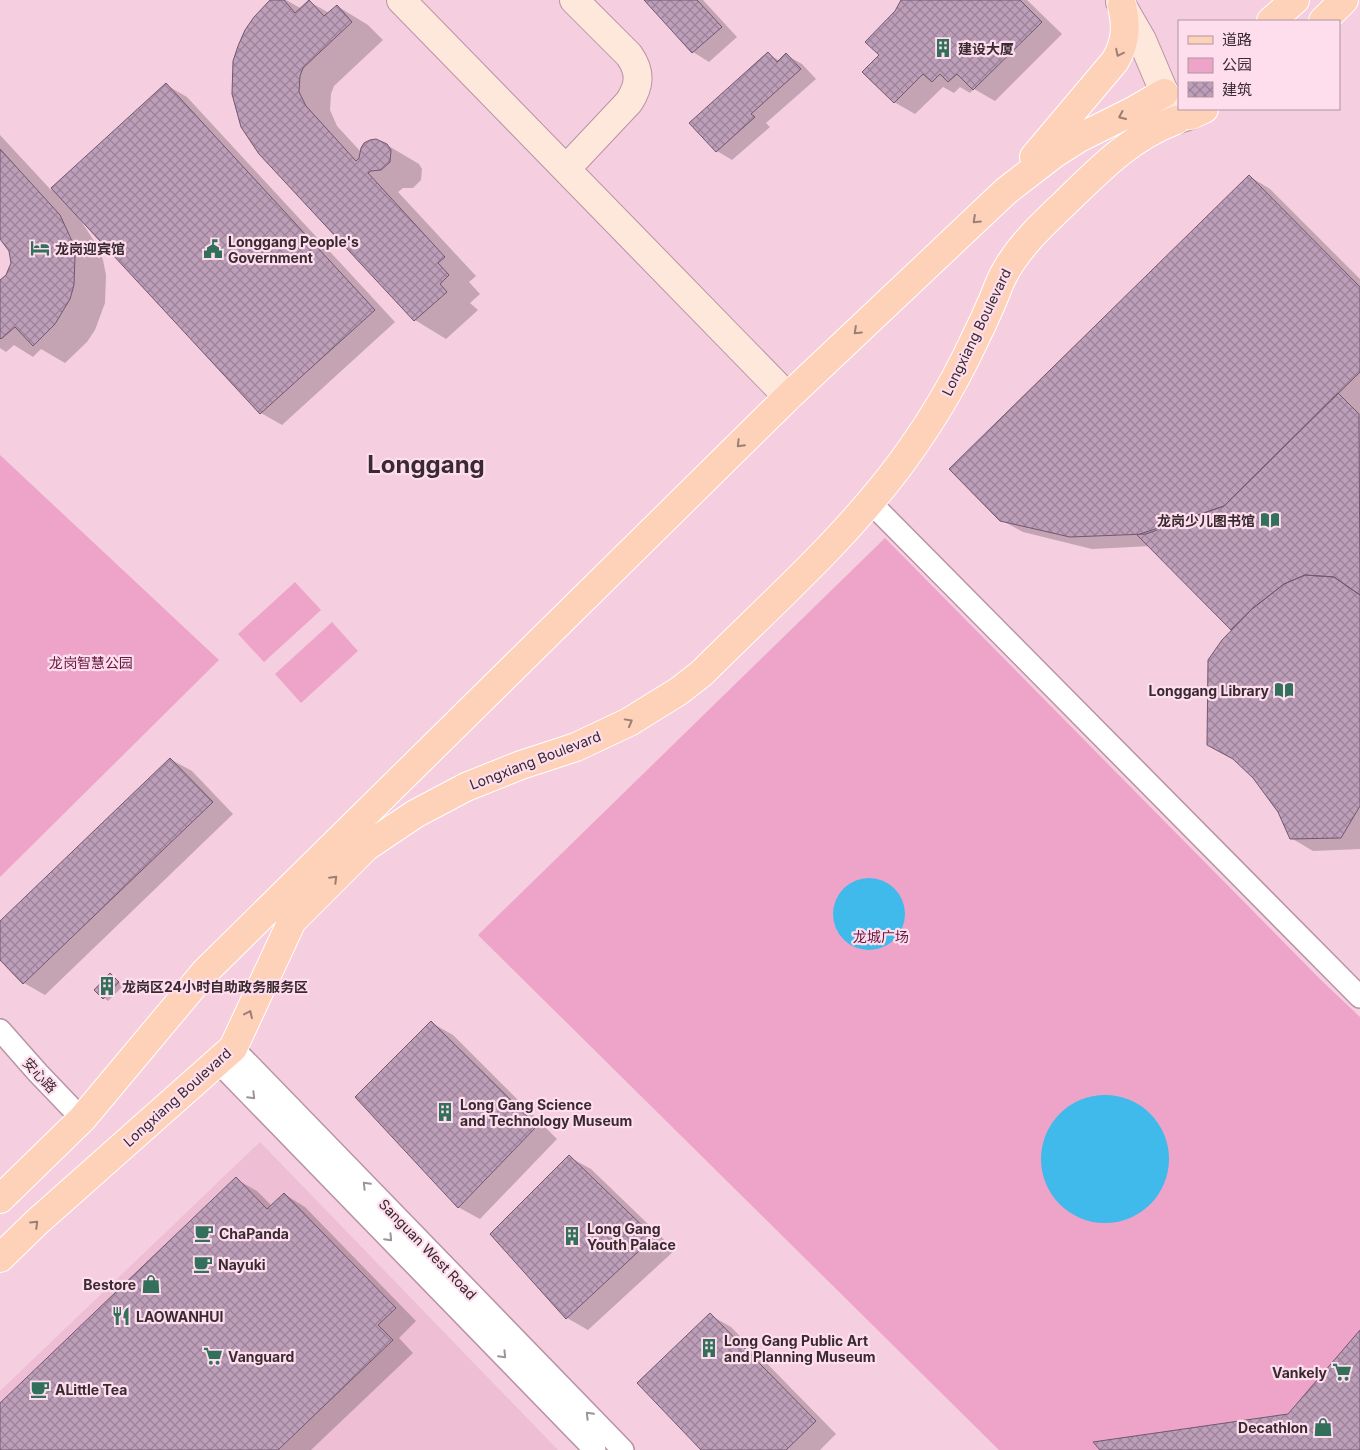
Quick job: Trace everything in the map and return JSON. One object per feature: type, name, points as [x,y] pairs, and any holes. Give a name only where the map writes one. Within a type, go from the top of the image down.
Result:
[{"type":"main road","points":[[1272,20],[1295,0]]},
{"type":"main road","points":[[1324,20],[1344,0]]},
{"type":"main road","points":[[1006,191],[1115,62],[1120,53],[1125,35],[1126,2]]},
{"type":"main road","points":[[0,1199],[82,1119],[205,972],[788,397],[1006,191],[1054,154],[1079,138],[1175,87]]},
{"type":"main road","name":"Longxiang Boulevard","points":[[0,1258],[37,1222],[225,1055],[292,921],[366,847],[415,814],[449,795],[494,775],[576,747],[638,717],[679,691],[702,673],[840,536],[870,502],[921,434],[951,386],[973,344],[1003,275],[1018,251],[1037,230],[1116,154],[1145,134],[1190,113]]},
{"type":"street","points":[[400,0],[788,397]]},
{"type":"street","points":[[566,169],[629,102],[636,91],[638,80],[634,62],[629,55],[574,0]]},
{"type":"street","points":[[1126,2],[1142,40],[1175,87]]},
{"type":"street","points":[[870,502],[1360,997]]},
{"type":"street","name":"安心路","points":[[0,1030],[82,1119]]},
{"type":"street","name":"Sanguan West Road","points":[[225,1055],[595,1450]]},
{"type":"street","name":"Sanguan West Road","points":[[225,1055],[623,1450]]},
{"type":"shaded area","points":[[260,1142],[558,1450],[0,1450],[0,1391]]},
{"type":"green space","name":"龙岗智慧公园","points":[[0,455],[219,660],[0,877]]},
{"type":"green space","name":"龙城广场","points":[[885,538],[1320,979],[1360,1017],[1360,1450],[999,1450],[478,935]]},
{"type":"green space","points":[[295,582],[321,610],[264,662],[238,634]]},
{"type":"green space","points":[[332,622],[358,651],[301,703],[275,674]]},
{"type":"water","points":[[876,878],[895,888],[903,900],[905,914],[903,928],[895,940],[883,948],[862,950],[843,940],[835,928],[833,907],[843,888],[855,880]]},
{"type":"water","points":[[1105,1095],[1118,1096],[1130,1100],[1141,1105],[1151,1113],[1159,1123],[1164,1134],[1168,1146],[1168,1172],[1164,1184],[1159,1195],[1151,1205],[1141,1213],[1130,1218],[1118,1222],[1105,1223],[1092,1222],[1080,1218],[1069,1213],[1059,1205],[1051,1195],[1046,1184],[1042,1172],[1041,1159],[1042,1146],[1046,1134],[1051,1123],[1059,1113],[1069,1105],[1080,1100],[1092,1096]]},
{"type":"building","points":[[270,0],[284,0],[295,13],[309,0],[324,16],[337,5],[352,22],[303,68],[300,76],[299,92],[306,106],[356,161],[359,158],[364,143],[376,139],[387,144],[391,150],[390,162],[381,170],[368,173],[445,257],[438,263],[449,275],[440,284],[447,292],[414,321],[259,154],[241,127],[232,94],[233,61],[245,30]]},
{"type":"building","points":[[644,0],[697,0],[722,27],[692,53]]},
{"type":"building","name":"建设大厦","points":[[901,0],[1020,0],[1042,22],[973,90],[957,74],[948,82],[940,74],[932,82],[923,74],[894,103],[862,72],[879,55],[865,42],[895,11]]},
{"type":"building","points":[[768,52],[777,62],[786,53],[801,69],[751,114],[755,117],[716,152],[689,123]]},
{"type":"building","name":"Longgang People's Government","points":[[166,83],[375,310],[260,414],[51,188]]},
{"type":"building","name":"龙岗迎宾馆","points":[[0,149],[60,215],[72,241],[75,256],[74,285],[70,299],[55,324],[33,346],[15,327],[0,338],[0,280],[6,275],[11,263],[9,251],[0,239]]},
{"type":"building","points":[[1249,175],[1360,287],[1360,372],[1224,506],[1146,534],[1070,537],[1000,521],[949,469]]},
{"type":"building","name":"龙岗少儿图书馆","points":[[1338,393],[1359,414],[1360,595],[1334,577],[1305,575],[1284,584],[1252,609],[1231,630],[1137,535],[1224,506]]},
{"type":"building","name":"Longgang Library","points":[[1305,575],[1334,577],[1360,595],[1360,806],[1341,838],[1290,839],[1278,812],[1253,778],[1233,759],[1207,745],[1208,660],[1222,640],[1252,609],[1284,584]]},
{"type":"building","points":[[170,758],[213,802],[23,984],[0,960],[0,921]]},
{"type":"building","name":"龙岗区24小时自助政务服务区","points":[[110,973],[119,982],[103,999],[94,990]]},
{"type":"building","name":"Long Gang Science and Technology Museum","points":[[431,1021],[537,1126],[458,1208],[355,1097]]},
{"type":"building","name":"Long Gang Youth Palace","points":[[569,1155],[654,1237],[566,1319],[490,1234]]},
{"type":"building","points":[[236,1177],[267,1209],[284,1193],[396,1308],[378,1325],[393,1340],[278,1450],[0,1450],[0,1403]]},
{"type":"building","name":"Long Gang Public Art and Planning Museum","points":[[710,1313],[816,1421],[786,1450],[701,1450],[637,1383]]},
{"type":"building","name":"Vankely","points":[[1360,1330],[1360,1450],[1100,1450],[1093,1442],[1288,1414]]},
{"type":"place","name":"建设大厦","points":[[943,48]]},
{"type":"place","name":"龙岗迎宾馆","points":[[40,248]]},
{"type":"place","name":"Longgang People's Government","points":[[213,249]]},
{"type":"place","name":"龙岗少儿图书馆","points":[[1270,520]]},
{"type":"place","name":"Longgang Library","points":[[1284,690]]},
{"type":"place","name":"龙岗区24小时自助政务服务区","points":[[107,986]]},
{"type":"place","name":"Long Gang Science and Technology Museum","points":[[445,1112]]},
{"type":"place","name":"ChaPanda","points":[[204,1233]]},
{"type":"place","name":"Long Gang Youth Palace","points":[[572,1236]]},
{"type":"place","name":"Nayuki","points":[[203,1264]]},
{"type":"place","name":"Bestore","points":[[151,1284]]},
{"type":"place","name":"LAOWANHUI","points":[[121,1316]]},
{"type":"place","name":"Long Gang Public Art and Planning Museum","points":[[709,1348]]},
{"type":"place","name":"Vanguard","points":[[213,1356]]},
{"type":"place","name":"Vankely","points":[[1342,1372]]},
{"type":"place","name":"ALittle Tea","points":[[40,1389]]},
{"type":"place","name":"Decathlon","points":[[1323,1427]]},
{"type":"district","name":"Longgang","points":[[426,464]]}]
